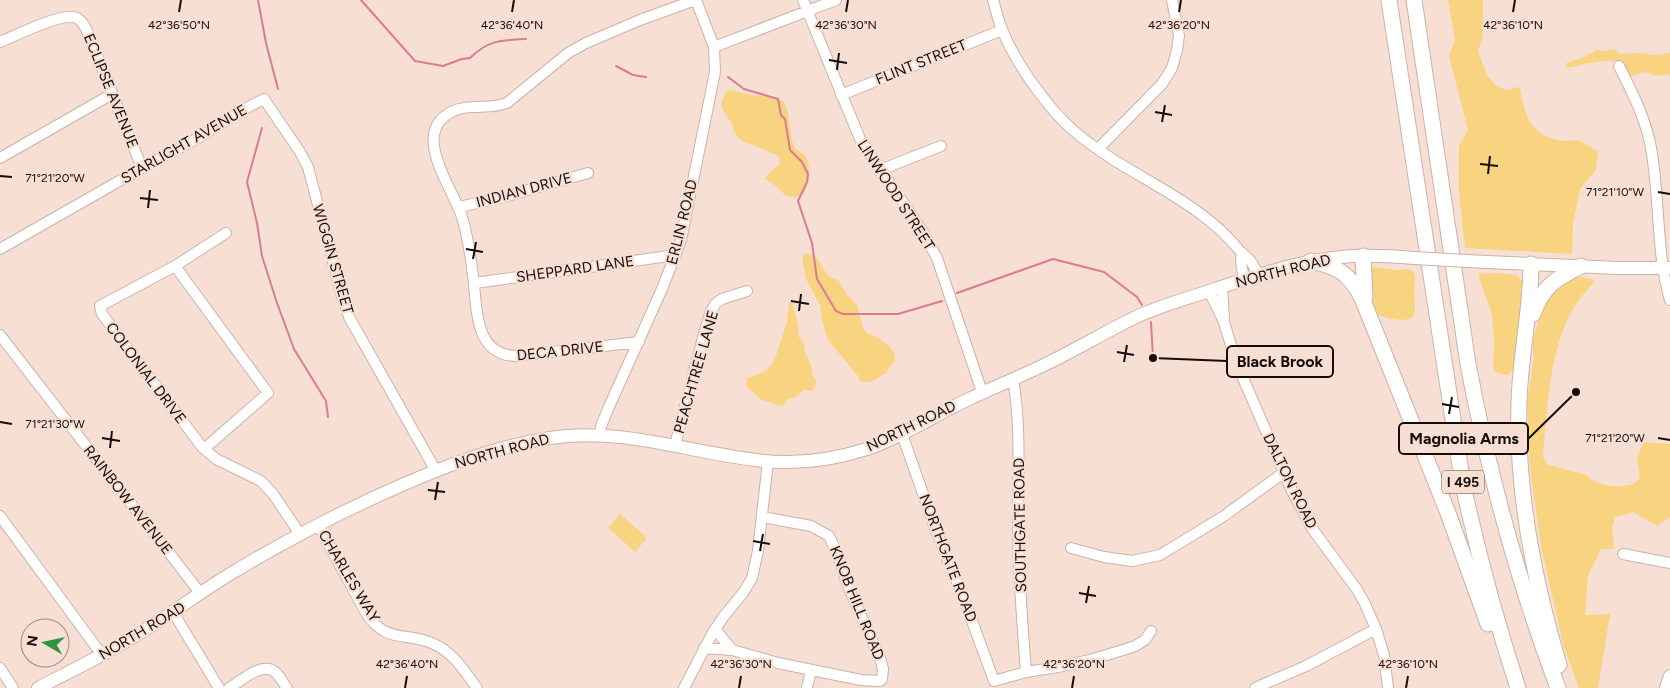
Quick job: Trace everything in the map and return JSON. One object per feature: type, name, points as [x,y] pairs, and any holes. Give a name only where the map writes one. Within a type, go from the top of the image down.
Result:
[{"type":"highway","name":"I 495","points":[[1390,0],[1460,468],[1479,555],[1496,620],[1518,688]]},
{"type":"highway","name":"I 495","points":[[1414,0],[1466,354],[1476,408],[1514,561],[1537,633],[1558,688]]},
{"type":"highway","points":[[1363,256],[1367,311]]},
{"type":"highway","points":[[1311,261],[1336,268],[1356,286],[1445,505],[1511,688]]},
{"type":"highway","points":[[1531,264],[1531,295],[1518,418],[1524,496],[1540,596],[1566,688]]},
{"type":"highway","points":[[1526,342],[1533,314],[1545,290],[1557,279],[1581,266]]},
{"type":"main road","name":"NORTH ROAD","points":[[38,688],[102,655],[229,575],[351,507],[478,455],[524,442],[566,436],[600,434],[768,461],[794,461],[837,456],[869,448],[902,434],[982,392],[1047,364],[1134,318],[1162,306],[1258,275],[1311,261],[1343,256],[1363,256],[1667,268]]},
{"type":"main road","points":[[1666,688],[1670,676]]},
{"type":"street","name":"ERLIN ROAD","points":[[600,434],[608,409],[639,342],[681,240],[715,72],[714,47],[696,0]]},
{"type":"street","points":[[475,283],[466,231],[459,207],[434,152],[434,136],[439,122],[454,110],[461,108],[499,106],[508,103],[568,53],[586,43],[640,20],[696,0]]},
{"type":"street","name":"LINWOOD STREET","points":[[802,0],[860,140],[920,229],[937,258],[982,392]]},
{"type":"street","points":[[714,47],[836,0]]},
{"type":"street","points":[[993,0],[1002,30],[1019,63],[1056,113],[1074,131],[1098,149],[1203,215],[1226,234],[1250,260],[1258,275]]},
{"type":"street","points":[[1098,149],[1162,84],[1172,68],[1179,36],[1172,0]]},
{"type":"street","name":"ECLIPSE AVENUE","points":[[0,42],[59,18],[76,18],[80,20],[87,31],[142,168]]},
{"type":"street","name":"FLINT STREET","points":[[841,95],[1002,30]]},
{"type":"street","points":[[1619,66],[1634,97],[1651,146],[1670,300]]},
{"type":"street","points":[[0,158],[112,94]]},
{"type":"street","name":"STARLIGHT AVENUE","points":[[0,249],[264,99]]},
{"type":"street","name":"WIGGIN STREET","points":[[264,99],[308,166],[349,317],[436,471]]},
{"type":"street","points":[[880,170],[941,146]]},
{"type":"street","name":"INDIAN DRIVE","points":[[459,207],[504,197],[588,173]]},
{"type":"street","name":"COLONIAL DRIVE","points":[[226,233],[175,266],[100,306],[102,314],[204,449],[216,459],[261,481],[273,494],[300,534]]},
{"type":"street","points":[[1242,253],[1241,262],[1244,280]]},
{"type":"street","name":"SHEPPARD LANE","points":[[475,283],[676,255]]},
{"type":"street","points":[[175,266],[268,394],[204,449]]},
{"type":"street","name":"DECA DRIVE","points":[[475,283],[481,333],[490,348],[500,354],[517,356],[639,342]]},
{"type":"street","name":"DALTON ROAD","points":[[1222,287],[1224,322]]},
{"type":"street","name":"PEACHTREE LANE","points":[[675,445],[711,311],[716,303],[722,299],[747,291]]},
{"type":"street","name":"DALTON ROAD","points":[[1209,291],[1224,322],[1236,362],[1283,473],[1311,527],[1362,598],[1376,629],[1384,655],[1388,688]]},
{"type":"street","name":"RAINBOW AVENUE","points":[[0,335],[201,594]]},
{"type":"street","name":"SOUTHGATE ROAD","points":[[1013,379],[1017,400],[1019,574],[1026,672]]},
{"type":"street","name":"NORTHGATE ROAD","points":[[902,434],[935,528],[964,599],[993,685]]},
{"type":"street","points":[[684,688],[715,629],[752,578],[762,517],[768,461]]},
{"type":"street","points":[[1071,548],[1104,557],[1132,561],[1160,555],[1224,516],[1283,473]]},
{"type":"street","points":[[0,516],[102,655]]},
{"type":"street","name":"KNOB HILL ROAD","points":[[762,517],[811,526],[829,536],[848,586],[881,661],[883,674],[882,680],[870,681],[811,670]]},
{"type":"street","name":"CHARLES WAY","points":[[318,525],[366,613],[377,626],[391,634],[429,642],[445,651],[456,660],[477,688]]},
{"type":"street","points":[[1623,554],[1670,563]]},
{"type":"street","points":[[173,612],[219,688]]},
{"type":"street","points":[[715,629],[732,650]]},
{"type":"street","points":[[1255,688],[1306,666],[1376,629]]},
{"type":"street","points":[[993,685],[1026,672],[1090,660],[1135,646],[1145,640],[1151,631]]},
{"type":"street","points":[[704,648],[732,650],[811,670],[807,688]]},
{"type":"street","points":[[0,668],[13,688]]},
{"type":"street","points":[[229,688],[257,670],[266,668],[277,673],[287,688]]},
{"type":"shaded area","points":[[1448,0],[1483,0],[1483,36],[1478,51],[1487,75],[1497,87],[1507,90],[1520,87],[1526,114],[1534,127],[1548,137],[1564,141],[1581,141],[1598,152],[1596,170],[1580,189],[1573,224],[1572,254],[1465,248],[1459,194],[1459,146],[1468,130],[1449,56],[1455,40]]},
{"type":"shaded area","points":[[1614,49],[1619,54],[1641,53],[1653,55],[1670,53],[1670,74],[1658,76],[1645,72],[1630,76],[1624,65],[1612,61],[1567,68],[1565,64],[1596,50]]},
{"type":"shaded area","points":[[732,90],[783,101],[788,112],[794,146],[805,156],[809,165],[808,183],[800,196],[785,195],[765,179],[780,164],[779,156],[744,142],[735,133],[732,123],[722,107],[724,96],[727,91]]},
{"type":"shaded area","points":[[807,253],[817,258],[828,276],[839,281],[847,295],[857,305],[863,328],[867,333],[888,345],[895,354],[895,359],[888,368],[887,373],[869,382],[860,381],[828,340],[820,305],[806,279],[803,255]]},
{"type":"shaded area","points":[[1375,267],[1396,270],[1409,269],[1414,272],[1415,311],[1413,316],[1406,320],[1400,320],[1383,317],[1375,313],[1370,290],[1371,269]]},
{"type":"shaded area","points":[[1479,274],[1516,275],[1524,282],[1514,369],[1508,375],[1497,373],[1493,370],[1494,341],[1491,311],[1479,277]]},
{"type":"shaded area","points":[[1579,277],[1592,279],[1595,282],[1580,299],[1568,319],[1559,341],[1550,387],[1543,457],[1548,465],[1587,475],[1595,482],[1613,486],[1624,486],[1640,479],[1637,457],[1644,442],[1670,444],[1670,517],[1657,526],[1633,512],[1615,517],[1612,528],[1614,549],[1601,549],[1588,576],[1585,615],[1610,614],[1598,688],[1579,688],[1563,644],[1541,546],[1530,468],[1527,403],[1534,356],[1532,346],[1534,335],[1549,296],[1564,282]]},
{"type":"shaded area","points":[[789,303],[792,303],[798,324],[799,337],[804,344],[805,352],[812,368],[812,374],[816,380],[812,391],[804,390],[796,397],[787,400],[783,406],[780,406],[760,399],[746,386],[748,378],[766,371],[775,359],[787,322]]},
{"type":"shaded area","points":[[620,514],[647,538],[635,552],[608,528]]},
{"type":"waterway","points":[[258,0],[266,43],[278,89]]},
{"type":"waterway","points":[[361,0],[415,61],[443,66],[470,58],[489,44],[526,39]]},
{"type":"waterway","points":[[616,66],[633,75],[646,77]]},
{"type":"waterway","points":[[728,77],[744,89],[778,99],[781,115],[785,119],[790,150],[802,162],[808,174],[807,182],[798,201],[812,243],[817,279],[836,311],[843,314],[898,314],[942,301]]},
{"type":"waterway","points":[[262,128],[247,182],[257,223],[262,256],[294,349],[326,401],[328,417]]},
{"type":"waterway","points":[[957,293],[1053,259],[1104,272],[1137,297],[1142,305]]},
{"type":"waterway","points":[[1151,322],[1153,358]]},
{"type":"place","name":"Black Brook","points":[[1153,358]]},
{"type":"place","name":"Magnolia Arms","points":[[1576,392]]}]
